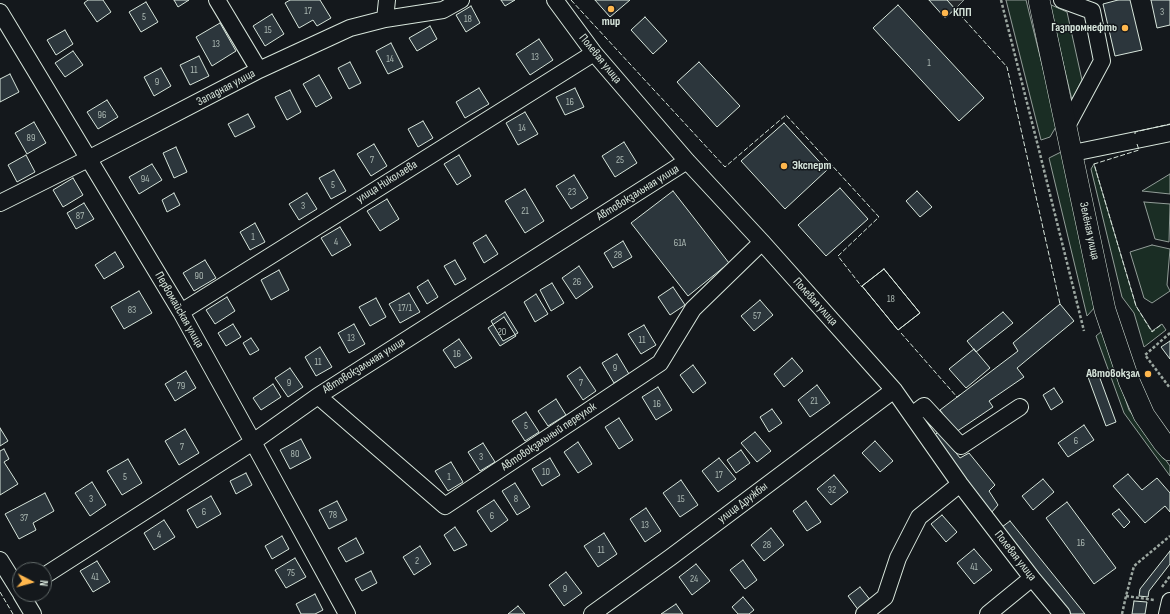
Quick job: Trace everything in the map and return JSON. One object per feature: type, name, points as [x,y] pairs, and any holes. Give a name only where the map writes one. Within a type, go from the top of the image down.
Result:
[{"type":"main road","name":"Зелёная улица","points":[[1039,0],[1108,317],[1129,381],[1144,415],[1170,450]]},
{"type":"street","points":[[217,0],[259,70]]},
{"type":"street","points":[[384,19],[387,0]]},
{"type":"street","name":"Западная улица","points":[[0,203],[259,70],[350,28],[384,19],[443,10],[461,0]]},
{"type":"street","name":"Полевая улица","points":[[555,0],[594,53],[687,161],[762,242],[894,390],[960,484],[1032,578],[1062,614]]},
{"type":"street","points":[[1062,0],[1092,11],[1102,61],[1067,126]]},
{"type":"street","name":"Первомайская улица","points":[[0,12],[180,312],[347,614]]},
{"type":"street","name":"улица Николаева","points":[[180,312],[594,53]]},
{"type":"street","points":[[1073,153],[1170,133]]},
{"type":"street","name":"Автовокзальная улица","points":[[52,571],[253,442],[318,396],[687,161]]},
{"type":"street","name":"Автовокзальный переулок","points":[[318,396],[445,506],[660,363],[693,309],[762,242]]},
{"type":"street","name":"улица Дружбы","points":[[592,614],[671,557],[894,390]]},
{"type":"street","points":[[912,415],[924,406],[960,446],[1020,407]]},
{"type":"street","points":[[864,614],[885,597],[898,558],[919,517],[960,484]]},
{"type":"street","points":[[0,560],[12,579]]},
{"type":"street","points":[[988,614],[1032,578]]},
{"type":"street","points":[[1167,614],[1170,601]]},
{"type":"street","points":[[26,602],[33,614]]},
{"type":"path","points":[[1001,0],[1084,331]]},
{"type":"path","points":[[1170,333],[1145,355],[1170,388]]},
{"type":"path","points":[[1122,614],[1134,566],[1170,536]]},
{"type":"path","points":[[1126,596],[1154,600]]},
{"type":"green space","points":[[1006,0],[1026,0],[1057,125],[1050,137],[1041,140]]},
{"type":"green space","points":[[1049,4],[1067,12],[1082,80],[1072,100]]},
{"type":"green space","points":[[1063,151],[1096,306],[1087,316],[1049,158]]},
{"type":"green space","points":[[1094,164],[1136,306],[1152,331],[1162,324],[1166,330],[1144,347],[1134,313],[1122,297],[1091,169]]},
{"type":"green space","points":[[1170,174],[1170,194],[1142,191]]},
{"type":"green space","points":[[1144,202],[1170,204],[1169,242],[1155,239]]},
{"type":"green space","points":[[1152,245],[1170,249],[1167,285],[1170,291],[1152,303],[1144,298],[1130,252]]},
{"type":"green space","points":[[1102,331],[1129,410],[1170,466],[1170,476],[1124,413],[1096,336]]},
{"type":"shaded area","points":[[947,0],[964,0],[955,9]]},
{"type":"building","points":[[88,0],[103,0],[111,12],[97,22],[84,3]]},
{"type":"building","points":[[174,0],[189,0],[178,7]]},
{"type":"building","points":[[290,0],[320,0],[331,18],[317,26],[313,20],[299,28],[285,3]]},
{"type":"building","points":[[501,0],[515,0],[505,6]]},
{"type":"building","name":"тир","points":[[595,0],[630,0],[610,17]]},
{"type":"building","name":"КПП","points":[[929,0],[947,0],[955,9],[945,18]]},
{"type":"building","points":[[1118,0],[1130,0],[1142,50],[1115,56],[1103,4]]},
{"type":"building","points":[[1151,0],[1170,0],[1170,25],[1157,28]]},
{"type":"building","points":[[146,2],[158,22],[141,32],[129,12]]},
{"type":"building","points":[[898,5],[984,98],[959,121],[873,28]]},
{"type":"building","points":[[471,6],[480,23],[466,32],[456,15]]},
{"type":"building","points":[[272,14],[284,34],[265,46],[253,26]]},
{"type":"building","points":[[645,17],[667,41],[653,54],[631,30]]},
{"type":"building","points":[[220,23],[236,51],[212,66],[196,37]]},
{"type":"building","points":[[430,26],[437,39],[417,51],[409,38]]},
{"type":"building","points":[[65,30],[73,44],[56,55],[47,40]]},
{"type":"building","points":[[539,39],[553,60],[530,75],[516,54]]},
{"type":"building","points":[[391,43],[403,67],[388,74],[376,51]]},
{"type":"building","points":[[73,51],[83,65],[65,77],[55,63]]},
{"type":"building","points":[[199,56],[209,76],[190,85],[180,65]]},
{"type":"building","points":[[350,62],[361,83],[349,89],[338,68]]},
{"type":"building","points":[[699,62],[740,106],[717,127],[677,82]]},
{"type":"building","points":[[161,68],[171,86],[154,96],[144,77]]},
{"type":"building","points":[[10,74],[19,92],[0,102],[0,79]]},
{"type":"building","points":[[319,75],[332,98],[316,107],[303,84]]},
{"type":"building","points":[[479,88],[489,104],[465,118],[456,102]]},
{"type":"building","points":[[575,88],[584,107],[565,115],[556,97]]},
{"type":"building","points":[[290,90],[301,112],[287,120],[275,97]]},
{"type":"building","points":[[107,100],[118,117],[98,129],[87,112]]},
{"type":"building","points":[[525,112],[538,134],[518,145],[506,123]]},
{"type":"building","points":[[248,114],[255,127],[235,137],[228,124]]},
{"type":"building","points":[[423,121],[433,138],[418,147],[408,129]]},
{"type":"building","points":[[34,122],[46,143],[27,154],[15,133]]},
{"type":"building","name":"Эксперт","points":[[784,123],[827,170],[785,209],[741,161]]},
{"type":"building","points":[[624,142],[637,163],[615,177],[602,156]]},
{"type":"building","points":[[374,144],[387,166],[371,176],[357,154]]},
{"type":"building","points":[[176,147],[187,172],[174,178],[163,153]]},
{"type":"building","points":[[26,155],[35,172],[17,182],[8,165]]},
{"type":"building","points":[[459,155],[471,176],[457,185],[444,164]]},
{"type":"building","points":[[152,164],[162,180],[139,194],[129,177]]},
{"type":"building","points":[[334,170],[346,191],[331,199],[319,178]]},
{"type":"building","points":[[574,175],[588,198],[571,209],[556,186]]},
{"type":"building","points":[[73,178],[83,195],[63,207],[53,190]]},
{"type":"building","points":[[840,188],[868,219],[826,256],[798,225]]},
{"type":"building","points":[[525,189],[544,221],[525,233],[505,201]]},
{"type":"building","points":[[673,191],[729,263],[688,296],[631,223]]},
{"type":"building","points":[[917,191],[932,207],[920,217],[906,201]]},
{"type":"building","points":[[174,193],[180,205],[167,212],[162,200]]},
{"type":"building","points":[[307,193],[317,209],[299,220],[289,204]]},
{"type":"building","points":[[387,199],[399,219],[380,231],[367,211]]},
{"type":"building","points":[[84,203],[94,219],[76,229],[67,213]]},
{"type":"building","points":[[255,223],[265,242],[250,250],[240,232]]},
{"type":"building","points":[[340,227],[351,245],[332,256],[321,238]]},
{"type":"building","points":[[486,235],[498,254],[484,263],[473,243]]},
{"type":"building","points":[[623,241],[632,257],[613,268],[604,253]]},
{"type":"building","points":[[115,252],[124,267],[104,279],[95,265]]},
{"type":"building","points":[[205,260],[216,278],[194,291],[183,273]]},
{"type":"building","points":[[455,260],[466,279],[455,285],[444,266]]},
{"type":"building","points":[[579,266],[593,287],[576,299],[562,278]]},
{"type":"building","points":[[884,269],[920,313],[898,330],[862,286]]},
{"type":"building","points":[[884,269],[920,313],[898,330],[862,286]]},
{"type":"building","points":[[279,270],[289,290],[271,300],[261,280]]},
{"type":"building","points":[[428,280],[438,297],[427,304],[417,287]]},
{"type":"building","points":[[552,283],[564,303],[551,311],[540,290]]},
{"type":"building","points":[[673,287],[685,305],[670,315],[658,297]]},
{"type":"building","points":[[139,291],[152,313],[124,329],[111,307]]},
{"type":"building","points":[[409,293],[420,312],[400,323],[389,304]]},
{"type":"building","points":[[536,294],[548,314],[535,322],[524,302]]},
{"type":"building","points":[[227,297],[235,311],[215,324],[206,310]]},
{"type":"building","points":[[376,298],[386,317],[370,326],[359,307]]},
{"type":"building","points":[[760,300],[773,315],[754,331],[741,316]]},
{"type":"building","points":[[1060,304],[1074,321],[1017,368],[1024,377],[989,401],[993,407],[956,432],[940,410],[1018,351],[1013,343]]},
{"type":"building","points":[[505,312],[518,333],[503,341],[491,321]]},
{"type":"building","points":[[1003,312],[1013,323],[976,352],[967,341]]},
{"type":"building","points":[[504,317],[516,336],[500,346],[488,328]]},
{"type":"building","points":[[233,324],[241,337],[226,346],[218,333]]},
{"type":"building","points":[[354,324],[365,344],[349,353],[338,333]]},
{"type":"building","points":[[644,325],[656,345],[641,354],[628,334]]},
{"type":"building","points":[[251,338],[259,350],[250,355],[243,343]]},
{"type":"building","points":[[459,339],[472,358],[455,368],[443,350]]},
{"type":"building","points":[[1170,341],[1170,359],[1161,347]]},
{"type":"building","points":[[320,347],[332,367],[316,376],[305,357]]},
{"type":"building","points":[[974,349],[990,368],[966,388],[949,369]]},
{"type":"building","points":[[617,354],[629,374],[614,383],[602,363]]},
{"type":"building","points":[[792,358],[803,371],[784,387],[774,374]]},
{"type":"building","points":[[693,365],[706,383],[693,393],[680,375]]},
{"type":"building","points":[[580,367],[596,391],[583,400],[567,376]]},
{"type":"building","points":[[290,368],[303,387],[288,397],[275,378]]},
{"type":"building","points":[[186,371],[196,388],[175,401],[165,384]]},
{"type":"building","points":[[1098,373],[1116,422],[1106,426],[1088,377]]},
{"type":"building","points":[[273,384],[281,397],[261,410],[253,398]]},
{"type":"building","points":[[817,385],[830,403],[810,417],[798,400]]},
{"type":"building","points":[[658,387],[672,410],[656,420],[642,397]]},
{"type":"building","points":[[1054,388],[1063,402],[1051,410],[1043,395]]},
{"type":"building","points":[[556,399],[566,415],[548,426],[538,411]]},
{"type":"building","points":[[772,409],[782,423],[769,432],[760,417]]},
{"type":"building","points":[[526,412],[539,432],[525,441],[512,421]]},
{"type":"building","points":[[619,418],[633,440],[619,449],[605,427]]},
{"type":"building","points":[[1084,425],[1094,440],[1068,457],[1058,443]]},
{"type":"building","points":[[0,428],[8,441],[0,446]]},
{"type":"building","points":[[185,429],[199,453],[179,465],[165,441]]},
{"type":"building","points":[[939,431],[960,458],[969,453],[995,485],[989,491],[998,505],[991,513],[933,437]]},
{"type":"building","points":[[755,432],[771,451],[757,462],[741,443]]},
{"type":"building","points":[[301,439],[311,458],[290,469],[280,450]]},
{"type":"building","points":[[875,441],[893,461],[880,472],[862,453]]},
{"type":"building","points":[[578,442],[592,464],[578,473],[564,452]]},
{"type":"building","points":[[483,443],[495,462],[480,471],[468,452]]},
{"type":"building","points":[[4,449],[9,459],[4,462],[18,484],[0,495],[0,451]]},
{"type":"building","points":[[741,450],[750,463],[736,473],[727,460]]},
{"type":"building","points":[[550,458],[560,475],[542,486],[532,469]]},
{"type":"building","points":[[719,458],[736,479],[718,492],[702,471]]},
{"type":"building","points":[[128,459],[142,483],[122,495],[107,471]]},
{"type":"building","points":[[451,462],[463,482],[448,491],[435,471]]},
{"type":"building","points":[[246,473],[252,485],[236,494],[230,481]]},
{"type":"building","points":[[1128,474],[1142,490],[1157,478],[1170,493],[1170,512],[1165,506],[1145,523],[1113,486]]},
{"type":"building","points":[[834,475],[848,492],[831,505],[817,489]]},
{"type":"building","points":[[1043,479],[1054,492],[1033,510],[1022,496]]},
{"type":"building","points":[[681,480],[698,505],[680,517],[663,493]]},
{"type":"building","points":[[92,482],[106,505],[90,516],[75,493]]},
{"type":"building","points":[[515,483],[530,507],[517,515],[502,491]]},
{"type":"building","points":[[45,493],[54,511],[33,523],[36,530],[19,539],[5,514]]},
{"type":"building","points":[[211,496],[221,514],[197,528],[187,510]]},
{"type":"building","points":[[494,500],[508,520],[491,532],[477,511]]},
{"type":"building","points":[[337,501],[347,520],[329,529],[319,510]]},
{"type":"building","points":[[806,501],[821,522],[807,531],[793,511]]},
{"type":"building","points":[[1067,502],[1116,568],[1094,584],[1046,518]]},
{"type":"building","points":[[646,508],[661,531],[645,542],[630,519]]},
{"type":"building","points":[[1119,509],[1130,522],[1124,528],[1112,514]]},
{"type":"building","points":[[942,515],[957,532],[946,542],[931,524]]},
{"type":"building","points":[[164,520],[175,537],[154,550],[144,533]]},
{"type":"building","points":[[1010,521],[1085,614],[1071,614],[1002,527]]},
{"type":"building","points":[[455,527],[467,545],[454,551],[444,535]]},
{"type":"building","points":[[771,528],[784,545],[764,561],[751,545]]},
{"type":"building","points":[[604,533],[617,554],[598,567],[584,546]]},
{"type":"building","points":[[282,536],[289,549],[272,559],[265,546]]},
{"type":"building","points":[[356,538],[364,553],[346,562],[338,548]]},
{"type":"building","points":[[420,546],[431,564],[414,575],[403,557]]},
{"type":"building","points":[[974,549],[992,570],[974,584],[957,563]]},
{"type":"building","points":[[1170,551],[1170,564],[1149,591],[1148,597],[1139,596],[1140,589]]},
{"type":"building","points":[[295,558],[306,577],[286,588],[275,570]]},
{"type":"building","points":[[743,560],[757,580],[745,589],[730,570]]},
{"type":"building","points":[[97,561],[110,582],[93,592],[80,571]]},
{"type":"building","points":[[696,564],[710,581],[692,595],[679,577]]},
{"type":"building","points":[[371,571],[377,583],[362,591],[355,579]]},
{"type":"building","points":[[566,572],[582,593],[564,606],[549,585]]},
{"type":"building","points":[[860,587],[871,601],[859,611],[848,596]]},
{"type":"building","points":[[315,594],[323,610],[315,614],[301,614],[296,604]]},
{"type":"building","points":[[743,597],[754,610],[749,614],[738,614],[732,607]]},
{"type":"building","points":[[1134,601],[1147,602],[1145,614],[1132,614]]},
{"type":"building","points":[[676,604],[683,614],[661,614]]},
{"type":"building","points":[[518,606],[525,614],[508,614]]},
{"type":"fence","points":[[571,0],[725,167],[786,115],[879,217],[838,256],[862,287]]},
{"type":"fence","points":[[955,9],[1007,67],[1059,305]]},
{"type":"fence","points":[[1135,134],[1135,132],[1170,124]]},
{"type":"fence","points":[[1137,144],[1139,150],[1094,164],[1136,306],[1152,332],[1162,324]]},
{"type":"fence","points":[[901,333],[957,397],[960,395]]},
{"type":"fence","points":[[0,592],[13,614]]},
{"type":"place","name":"тир","points":[[611,9]]},
{"type":"place","name":"КПП","points":[[945,13]]},
{"type":"place","name":"Газпромнефть","points":[[1125,28]]},
{"type":"place","name":"Эксперт","points":[[784,166]]},
{"type":"place","name":"Автовокзал","points":[[1148,374]]}]
